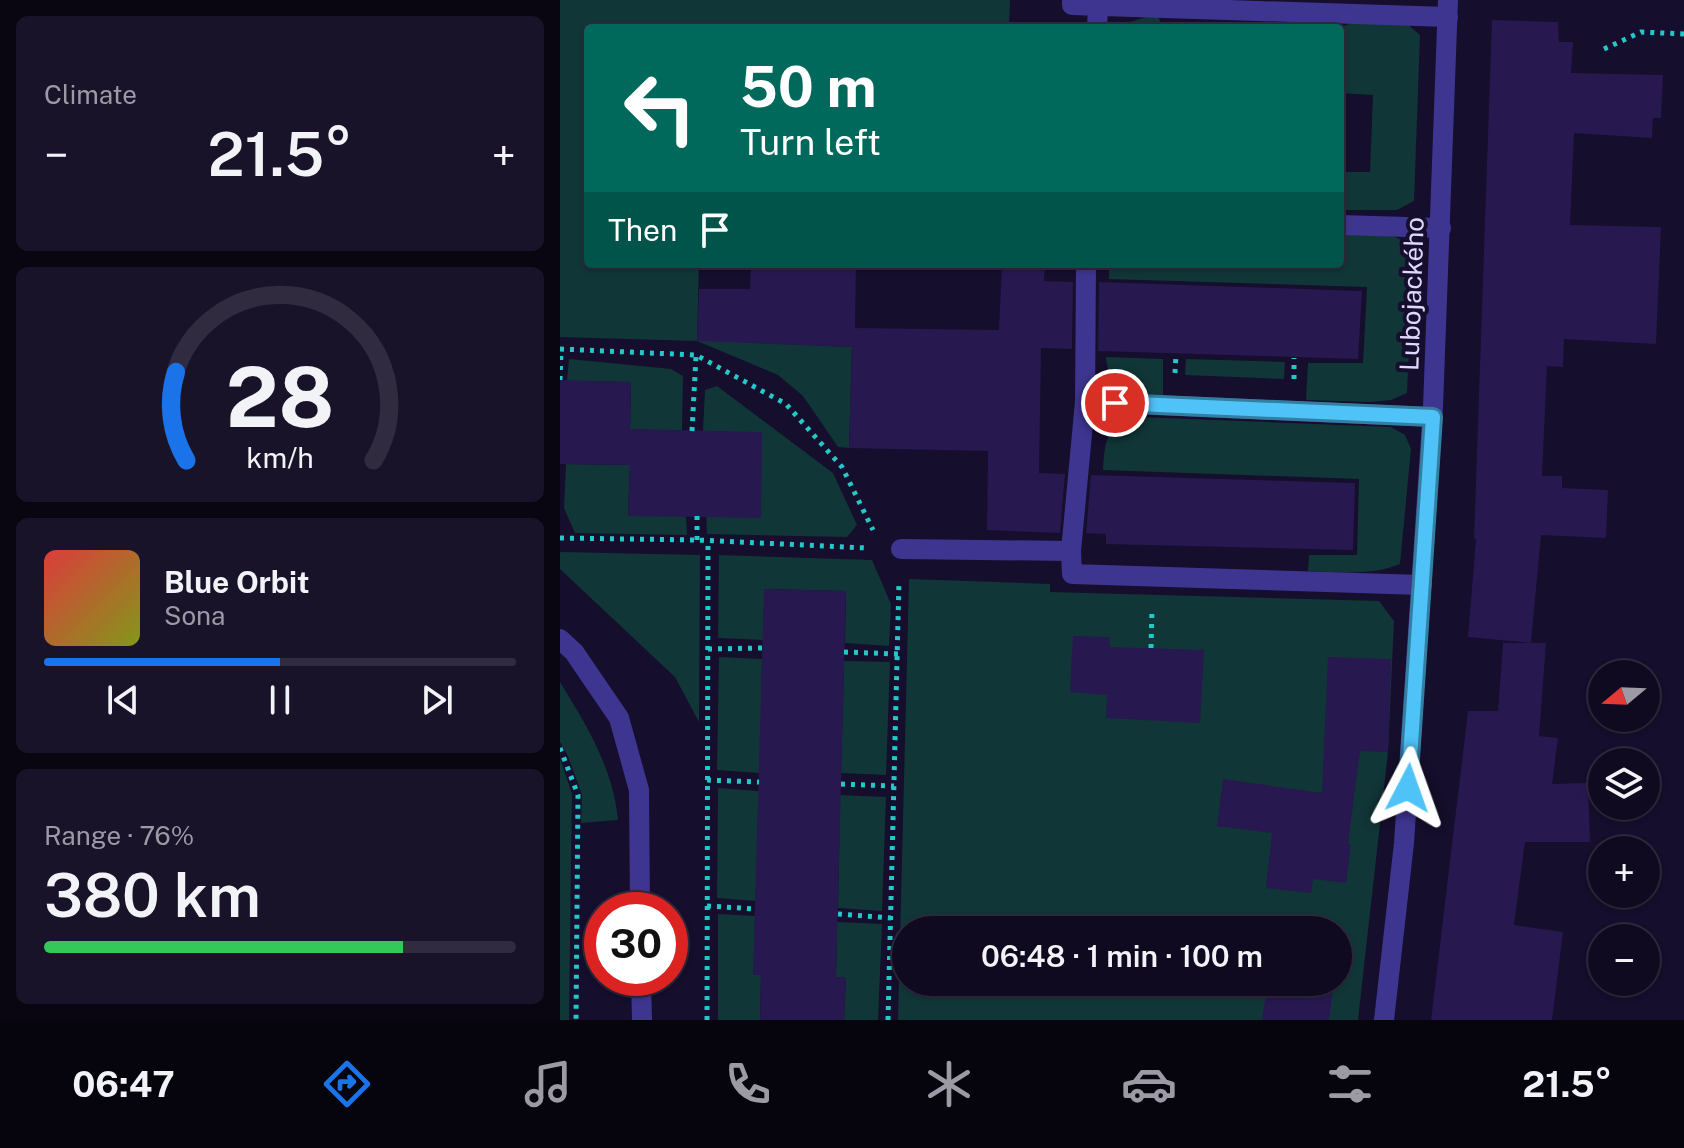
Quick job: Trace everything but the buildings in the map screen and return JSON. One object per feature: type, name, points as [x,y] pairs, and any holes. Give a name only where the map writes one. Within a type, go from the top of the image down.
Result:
[{"type":"street","points":[[1072,0],[1072,5],[1098,6],[1448,9]]},
{"type":"street","points":[[1097,24],[1098,6]]},
{"type":"street","name":"Lubojackého","points":[[1384,1020],[1404,843],[1433,417],[1448,9]]},
{"type":"street","points":[[1344,225],[1441,228]]},
{"type":"street","points":[[1086,268],[1085,402],[1071,551],[1072,574],[1422,585]]},
{"type":"street","points":[[1085,402],[1433,417]]},
{"type":"street","points":[[892,549],[1071,551]]},
{"type":"street","points":[[560,639],[574,652],[619,718],[639,790],[640,892]]},
{"type":"street","points":[[641,996],[642,1020]]},
{"type":"path","points":[[1604,49],[1641,32],[1684,34]]},
{"type":"path","points":[[560,380],[561,350],[696,355],[786,404],[842,467],[875,535]]},
{"type":"path","points":[[692,431],[696,355]]},
{"type":"path","points":[[697,516],[697,540]]},
{"type":"path","points":[[560,538],[697,540],[892,549]]},
{"type":"path","points":[[707,1020],[708,541]]},
{"type":"path","points":[[888,1020],[899,575]]},
{"type":"path","points":[[708,649],[762,648]]},
{"type":"path","points":[[844,652],[898,654]]},
{"type":"path","points":[[560,748],[578,795],[576,1020]]},
{"type":"path","points":[[707,780],[759,782]]},
{"type":"path","points":[[841,784],[894,786]]},
{"type":"path","points":[[707,906],[756,909]]},
{"type":"path","points":[[838,914],[891,918]]},
{"type":"green space","points":[[560,0],[1010,0],[1009,24],[584,24],[584,268],[699,268],[697,340],[852,347],[849,448],[838,447],[803,396],[778,375],[697,341],[560,337]]},
{"type":"green space","points":[[1158,15],[1161,24],[1129,24]]},
{"type":"green space","points":[[1360,20],[1407,24],[1420,35],[1414,201],[1397,210],[1344,210],[1344,172],[1370,172],[1373,95],[1344,93],[1344,26]]},
{"type":"green space","points":[[1344,231],[1396,237],[1414,248],[1407,393],[1391,400],[1371,402],[1306,400],[1308,363],[1363,363],[1367,287],[1109,279],[1109,268],[1344,268]]},
{"type":"green space","points":[[1106,357],[1163,359],[1163,395],[1141,395],[1124,390],[1112,378]]},
{"type":"green space","points":[[569,359],[671,369],[683,376],[682,431],[630,429],[631,382],[567,381]]},
{"type":"green space","points":[[1186,359],[1285,362],[1284,379],[1185,375]]},
{"type":"green space","points":[[717,386],[833,473],[857,525],[847,537],[707,534],[703,431],[705,390]]},
{"type":"green space","points":[[1139,417],[1391,427],[1405,435],[1411,449],[1400,564],[1366,572],[1308,571],[1309,555],[1357,555],[1359,479],[1103,470],[1109,435],[1120,425]]},
{"type":"green space","points":[[566,464],[630,465],[628,515],[686,516],[687,535],[575,533],[564,508]]},
{"type":"green space","points":[[560,552],[700,555],[699,722],[675,677],[560,569]]},
{"type":"green space","points":[[719,555],[872,560],[891,604],[889,646],[845,643],[846,591],[765,589],[763,640],[718,638]]},
{"type":"green space","points":[[909,579],[1050,584],[1050,592],[1379,601],[1394,621],[1388,752],[1358,1020],[898,1020],[899,996],[1352,996],[1352,916],[901,916]]},
{"type":"green space","points":[[719,657],[762,659],[760,773],[717,770]]},
{"type":"green space","points":[[844,661],[890,662],[886,775],[841,773]]},
{"type":"green space","points":[[560,682],[605,765],[618,820],[581,823],[582,795],[560,742]]},
{"type":"green space","points":[[560,758],[572,794],[569,1020],[560,1020]]},
{"type":"green space","points":[[718,788],[759,791],[756,901],[717,898]]},
{"type":"green space","points":[[840,795],[886,797],[882,911],[838,908]]},
{"type":"green space","points":[[718,914],[756,916],[761,975],[760,1020],[718,1020]]},
{"type":"green space","points":[[837,922],[882,924],[878,1020],[844,1020],[846,978],[836,977]]},
{"type":"route","points":[[1115,403],[1433,417],[1408,788]]}]
